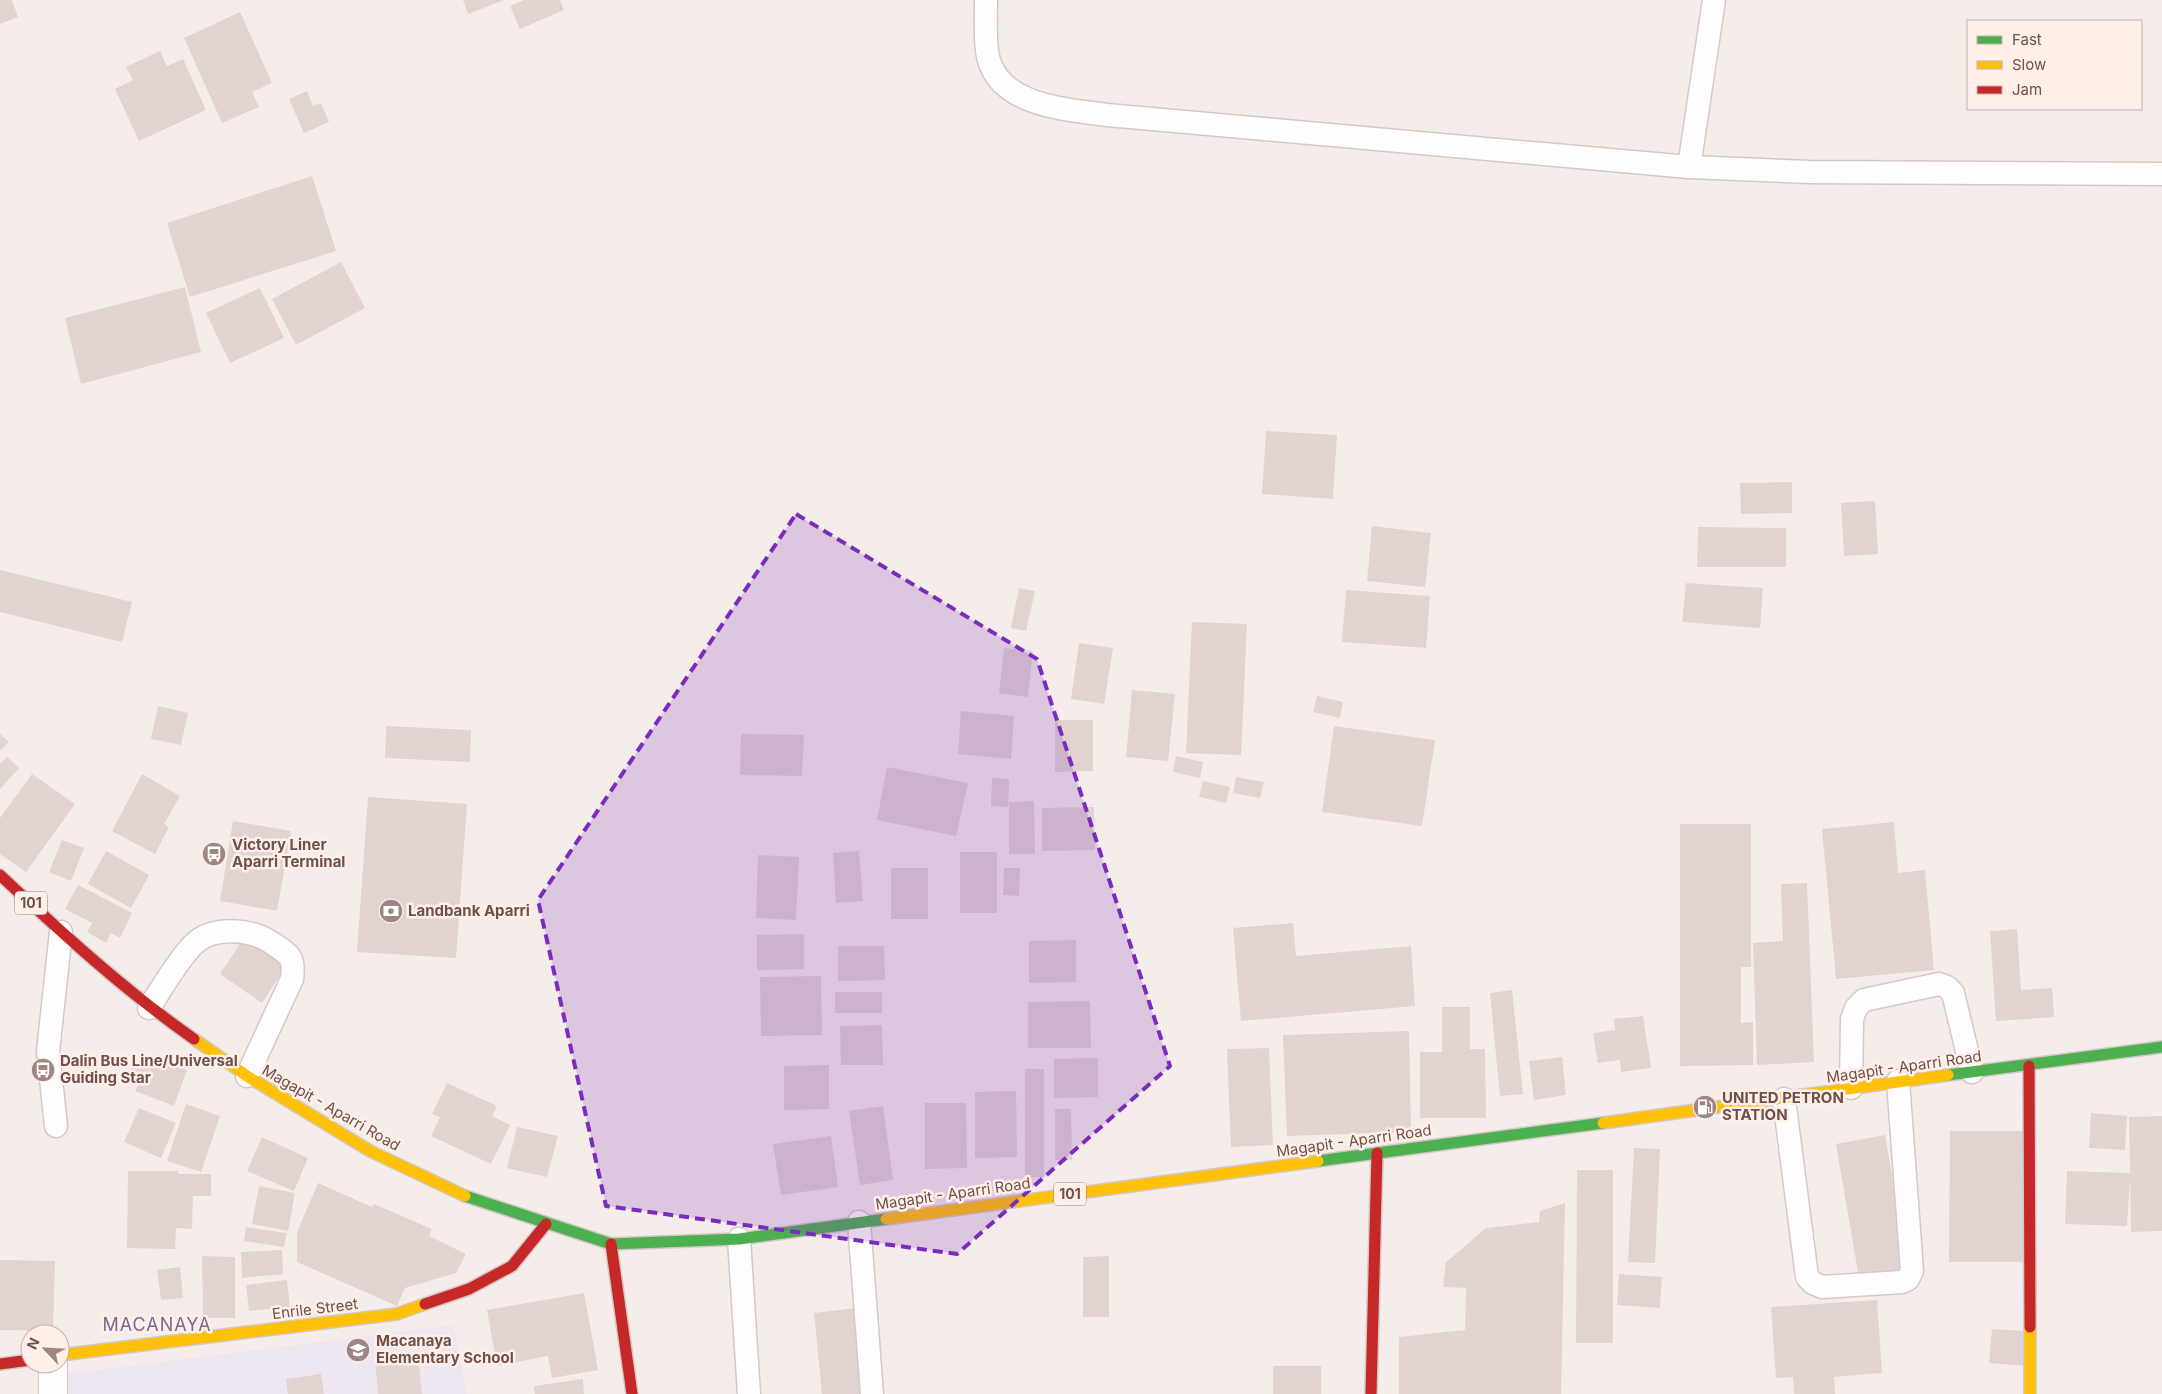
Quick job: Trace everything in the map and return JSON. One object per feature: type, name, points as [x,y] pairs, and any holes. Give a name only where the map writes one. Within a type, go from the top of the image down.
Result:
[{"type":"main road","name":"Magapit - Aparri Road","points":[[0,875],[61,932],[148,1008],[247,1076],[370,1151],[475,1201],[611,1244],[739,1239],[1377,1152],[1784,1100],[1898,1081],[2162,1048]]},
{"type":"main road","points":[[2029,1066],[2030,1394]]},
{"type":"main road","points":[[1371,1394],[1377,1152]]},
{"type":"main road","name":"Enrile Street","points":[[70,1354],[396,1314],[469,1289],[512,1266],[546,1224]]},
{"type":"main road","points":[[611,1244],[632,1394]]},
{"type":"main road","points":[[0,1364],[20,1361]]},
{"type":"street","points":[[53,1374],[53,1394]]},
{"type":"lane","points":[[986,0],[987,52],[996,76],[1020,98],[1051,107],[1107,114],[1689,167],[1808,172],[2162,174]]},
{"type":"lane","points":[[1689,167],[1714,0]]},
{"type":"lane","points":[[148,1008],[194,944],[217,932],[238,931],[261,935],[287,953],[294,964],[292,979],[247,1076]]},
{"type":"lane","points":[[56,1126],[48,1051],[61,932]]},
{"type":"lane","points":[[1851,1088],[1852,1019],[1856,1008],[1864,1000],[1940,984],[1953,993],[1972,1072]]},
{"type":"lane","points":[[1784,1100],[1807,1277],[1813,1283],[1822,1287],[1902,1282],[1908,1279],[1912,1271],[1898,1081]]},
{"type":"lane","points":[[859,1222],[872,1394]]},
{"type":"lane","points":[[739,1239],[749,1394]]},
{"type":"highlighted area","points":[[796,514],[1037,659],[1170,1066],[957,1254],[606,1206],[538,900]]},
{"type":"shaded area","name":"Macanaya Elementary School","points":[[453,1325],[467,1394],[60,1394],[60,1375]]},
{"type":"building","points":[[0,0],[12,0],[18,17],[0,24]]},
{"type":"building","points":[[463,0],[504,0],[468,14]]},
{"type":"building","points":[[524,0],[560,0],[564,10],[520,29],[510,6]]},
{"type":"building","points":[[240,12],[272,83],[252,92],[259,107],[222,123],[184,38]]},
{"type":"building","points":[[160,51],[167,66],[183,59],[206,110],[139,141],[115,89],[133,80],[126,67]]},
{"type":"building","points":[[307,91],[313,106],[321,103],[329,122],[304,133],[289,99]]},
{"type":"building","points":[[312,176],[336,251],[190,297],[167,223]]},
{"type":"building","points":[[341,262],[365,308],[296,345],[272,299]]},
{"type":"building","points":[[185,287],[201,352],[81,384],[65,318]]},
{"type":"building","points":[[260,288],[284,338],[230,363],[206,313]]},
{"type":"building","points":[[1266,431],[1337,435],[1333,499],[1262,494]]},
{"type":"building","points":[[1792,482],[1792,513],[1741,514],[1740,483]]},
{"type":"building","points":[[1875,501],[1878,554],[1844,556],[1841,503]]},
{"type":"building","points":[[1372,526],[1431,533],[1425,587],[1367,581]]},
{"type":"building","points":[[1698,527],[1786,528],[1786,567],[1697,567]]},
{"type":"building","points":[[0,570],[132,602],[122,642],[0,612]]},
{"type":"building","points":[[1686,583],[1763,588],[1760,628],[1682,622]]},
{"type":"building","points":[[1019,588],[1035,591],[1026,631],[1011,628]]},
{"type":"building","points":[[1346,590],[1430,596],[1426,648],[1342,642]]},
{"type":"building","points":[[1192,622],[1247,624],[1241,755],[1186,753]]},
{"type":"building","points":[[1079,643],[1113,648],[1104,704],[1071,699]]},
{"type":"building","points":[[1004,648],[1033,651],[1028,697],[999,693]]},
{"type":"building","points":[[1132,690],[1175,694],[1168,761],[1126,757]]},
{"type":"building","points":[[1317,696],[1343,702],[1340,718],[1313,712]]},
{"type":"building","points":[[158,706],[188,713],[181,745],[151,739]]},
{"type":"building","points":[[961,711],[1014,716],[1011,759],[958,754]]},
{"type":"building","points":[[1055,720],[1093,720],[1093,771],[1055,772]]},
{"type":"building","points":[[386,726],[471,730],[470,762],[385,758]]},
{"type":"building","points":[[1334,726],[1435,740],[1422,826],[1322,812]]},
{"type":"building","points":[[0,734],[9,742],[0,751]]},
{"type":"building","points":[[741,734],[804,735],[802,776],[740,775]]},
{"type":"building","points":[[1176,756],[1203,762],[1200,778],[1173,772]]},
{"type":"building","points":[[7,757],[19,768],[0,789],[0,764]]},
{"type":"building","points":[[887,767],[968,783],[956,836],[877,820]]},
{"type":"building","points":[[32,774],[75,804],[26,872],[0,854],[0,818]]},
{"type":"building","points":[[142,774],[180,796],[164,824],[169,827],[155,854],[112,831]]},
{"type":"building","points":[[1236,777],[1264,782],[1260,798],[1233,793]]},
{"type":"building","points":[[992,778],[1009,779],[1008,807],[991,806]]},
{"type":"building","points":[[1203,781],[1230,787],[1226,803],[1199,797]]},
{"type":"building","points":[[368,797],[467,804],[456,958],[357,952]]},
{"type":"building","points":[[1034,801],[1035,854],[1009,854],[1009,802]]},
{"type":"building","points":[[1094,807],[1095,850],[1042,851],[1042,808]]},
{"type":"building","points":[[233,821],[291,831],[277,911],[220,901]]},
{"type":"building","points":[[1894,822],[1898,873],[1925,870],[1934,970],[1836,979],[1822,829]]},
{"type":"building","points":[[1680,824],[1751,824],[1751,967],[1741,967],[1741,1023],[1753,1022],[1753,1065],[1680,1066]]},
{"type":"building","points":[[62,840],[84,848],[71,881],[49,872]]},
{"type":"building","points":[[106,851],[149,875],[131,908],[88,884]]},
{"type":"building","points":[[859,851],[863,901],[836,903],[833,853]]},
{"type":"building","points":[[960,852],[997,852],[997,913],[960,913]]},
{"type":"building","points":[[758,855],[799,857],[796,920],[756,918]]},
{"type":"building","points":[[891,868],[928,868],[928,919],[891,919]]},
{"type":"building","points":[[1004,868],[1020,868],[1019,896],[1003,895]]},
{"type":"building","points":[[1807,883],[1814,1062],[1757,1065],[1753,943],[1783,941],[1781,884]]},
{"type":"building","points":[[78,885],[132,913],[120,938],[111,933],[106,943],[87,932],[92,923],[65,909]]},
{"type":"building","points":[[1293,923],[1296,956],[1411,946],[1415,1006],[1241,1021],[1233,928]]},
{"type":"building","points":[[2017,929],[2021,990],[2052,988],[2054,1017],[1996,1021],[1990,931]]},
{"type":"building","points":[[804,934],[804,969],[757,970],[757,935]]},
{"type":"building","points":[[246,935],[288,963],[262,1003],[220,974]]},
{"type":"building","points":[[1076,940],[1076,982],[1029,983],[1029,941]]},
{"type":"building","points":[[838,946],[884,946],[885,980],[838,981]]},
{"type":"building","points":[[821,976],[822,1035],[761,1036],[760,977]]},
{"type":"building","points":[[1512,990],[1523,1094],[1500,1096],[1490,993]]},
{"type":"building","points":[[835,992],[882,992],[882,1013],[835,1013]]},
{"type":"building","points":[[1090,1001],[1091,1048],[1028,1048],[1028,1002]]},
{"type":"building","points":[[1442,1007],[1470,1007],[1470,1049],[1485,1049],[1486,1118],[1420,1118],[1420,1052],[1442,1052]]},
{"type":"building","points":[[1643,1016],[1651,1068],[1621,1072],[1620,1060],[1598,1063],[1593,1033],[1615,1030],[1614,1019]]},
{"type":"building","points":[[882,1025],[883,1065],[841,1065],[840,1026]]},
{"type":"building","points":[[1409,1031],[1411,1132],[1287,1136],[1283,1035]]},
{"type":"building","points":[[1269,1048],[1273,1145],[1231,1147],[1227,1049]]},
{"type":"building","points":[[149,1056],[187,1070],[174,1106],[135,1091],[139,1083],[127,1079],[134,1061],[146,1065]]},
{"type":"building","points":[[1562,1057],[1566,1095],[1534,1100],[1529,1061]]},
{"type":"building","points":[[1098,1058],[1098,1097],[1054,1098],[1054,1059]]},
{"type":"building","points":[[829,1065],[829,1109],[784,1110],[784,1066]]},
{"type":"building","points":[[1025,1069],[1044,1069],[1044,1177],[1025,1177]]},
{"type":"building","points":[[447,1083],[497,1106],[492,1116],[510,1125],[491,1164],[431,1136],[440,1117],[432,1114]]},
{"type":"building","points":[[1016,1091],[1017,1157],[975,1158],[975,1092]]},
{"type":"building","points":[[925,1103],[966,1103],[967,1168],[925,1169]]},
{"type":"building","points":[[186,1104],[220,1116],[201,1172],[167,1161]]},
{"type":"building","points":[[883,1106],[893,1180],[860,1185],[849,1111]]},
{"type":"building","points":[[139,1108],[176,1123],[161,1158],[124,1142]]},
{"type":"building","points":[[1055,1109],[1071,1109],[1072,1160],[1055,1160]]},
{"type":"building","points":[[2091,1113],[2127,1116],[2125,1150],[2089,1148]]},
{"type":"building","points":[[2162,1116],[2162,1231],[2131,1232],[2130,1179],[2127,1226],[2065,1224],[2067,1171],[2130,1173],[2129,1117]]},
{"type":"building","points":[[517,1127],[558,1136],[547,1177],[507,1168]]},
{"type":"building","points":[[1950,1131],[2027,1131],[2026,1262],[1949,1262]]},
{"type":"building","points":[[1885,1135],[1908,1269],[1859,1278],[1836,1144]]},
{"type":"building","points":[[831,1136],[838,1187],[781,1195],[773,1144]]},
{"type":"building","points":[[262,1137],[308,1158],[294,1191],[247,1171]]},
{"type":"building","points":[[1634,1148],[1660,1149],[1655,1263],[1628,1262]]},
{"type":"building","points":[[1577,1170],[1613,1170],[1613,1343],[1576,1343]]},
{"type":"building","points":[[128,1171],[178,1171],[178,1174],[211,1174],[211,1196],[193,1196],[192,1229],[176,1228],[175,1249],[127,1248]]},
{"type":"building","points":[[318,1183],[372,1207],[374,1204],[432,1229],[429,1236],[466,1254],[456,1273],[405,1288],[397,1306],[297,1262],[297,1232]]},
{"type":"building","points":[[259,1186],[295,1193],[288,1231],[252,1224]]},
{"type":"building","points":[[1565,1203],[1561,1394],[1399,1394],[1399,1337],[1465,1330],[1466,1288],[1443,1287],[1446,1262],[1486,1228],[1539,1222],[1540,1211]]},
{"type":"building","points":[[246,1227],[287,1233],[284,1247],[244,1241]]},
{"type":"building","points":[[282,1250],[283,1274],[242,1278],[241,1252]]},
{"type":"building","points":[[202,1256],[235,1257],[235,1318],[203,1318]]},
{"type":"building","points":[[1109,1256],[1109,1317],[1083,1317],[1083,1257]]},
{"type":"building","points":[[0,1260],[55,1261],[53,1324],[20,1324],[20,1330],[0,1330]]},
{"type":"building","points":[[180,1267],[183,1298],[161,1300],[157,1270]]},
{"type":"building","points":[[1619,1274],[1662,1277],[1660,1308],[1617,1305]]},
{"type":"building","points":[[287,1280],[290,1307],[249,1311],[246,1285]]},
{"type":"building","points":[[584,1293],[598,1370],[552,1378],[548,1356],[497,1366],[487,1310]]},
{"type":"building","points":[[1877,1300],[1882,1373],[1834,1377],[1835,1394],[1794,1394],[1793,1377],[1776,1378],[1771,1307]]},
{"type":"building","points":[[857,1308],[864,1394],[822,1394],[814,1313]]},
{"type":"building","points":[[1992,1329],[2027,1331],[2025,1366],[1989,1363]]},
{"type":"building","points":[[418,1354],[422,1394],[378,1394],[375,1359]]},
{"type":"building","points":[[1273,1366],[1321,1366],[1321,1394],[1273,1394]]},
{"type":"building","points":[[321,1374],[324,1394],[288,1394],[286,1379]]},
{"type":"building","points":[[583,1379],[584,1394],[535,1394],[534,1386]]},
{"type":"traffic: fast","points":[[1948,1075],[2162,1047]]},
{"type":"traffic: fast","points":[[1318,1161],[1603,1123]]},
{"type":"traffic: fast","points":[[465,1196],[611,1244],[739,1239],[886,1219]]},
{"type":"traffic: slow","points":[[194,1039],[247,1076],[370,1151],[465,1196]]},
{"type":"traffic: slow","points":[[1603,1123],[1948,1075]]},
{"type":"traffic: slow","points":[[886,1219],[1318,1161]]},
{"type":"traffic: slow","points":[[70,1354],[397,1314],[425,1304]]},
{"type":"traffic: slow","points":[[2030,1327],[2030,1394]]},
{"type":"traffic: jam","points":[[0,875],[118,981],[194,1039]]},
{"type":"traffic: jam","points":[[2029,1066],[2030,1327]]},
{"type":"traffic: jam","points":[[1371,1394],[1377,1153]]},
{"type":"traffic: jam","points":[[425,1304],[469,1289],[512,1266],[546,1224]]},
{"type":"traffic: jam","points":[[611,1244],[632,1394]]},
{"type":"traffic: jam","points":[[0,1364],[20,1361]]},
{"type":"place","name":"Victory Liner Aparri Terminal","points":[[214,854]]},
{"type":"place","name":"Landbank Aparri","points":[[391,911]]},
{"type":"place","name":"Dalin Bus Line/Universal Guiding Star","points":[[43,1070]]},
{"type":"place","name":"UNITED PETRON STATION","points":[[1705,1107]]},
{"type":"place","name":"Macanaya Elementary School","points":[[358,1350]]},
{"type":"district","name":"MACANAYA","points":[[157,1325]]}]
